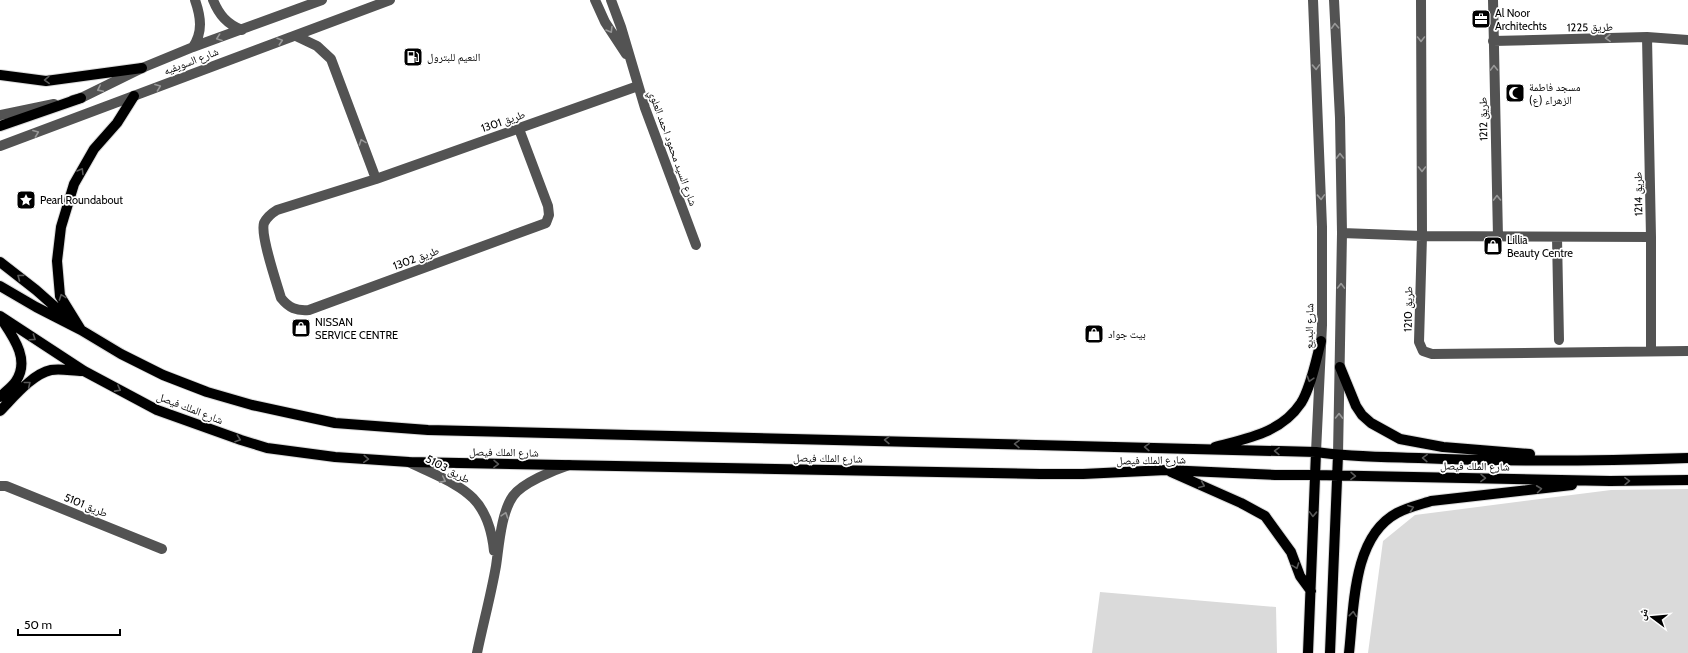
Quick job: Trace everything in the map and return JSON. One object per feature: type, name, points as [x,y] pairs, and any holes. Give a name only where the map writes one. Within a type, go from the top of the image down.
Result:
[{"type":"main road","points":[[0,75],[12,78],[46,81],[142,68]]},
{"type":"main road","points":[[81,330],[60,296],[57,261],[61,227],[74,184],[94,149],[116,122],[134,96]]},
{"type":"main road","points":[[0,126],[81,98]]},
{"type":"main road","points":[[0,262],[36,290],[81,330]]},
{"type":"main road","name":"شارع الملك فيصل","points":[[0,286],[36,307],[81,330],[121,354],[163,374],[207,392],[252,406],[335,422],[428,430],[1110,446],[1203,450],[1316,452],[1338,455],[1452,459],[1611,460],[1688,458]]},
{"type":"main road","points":[[0,316],[16,342],[22,361],[16,381],[0,398]]},
{"type":"main road","name":"شارع الملك فيصل","points":[[0,316],[84,371],[157,410],[267,448],[335,457],[408,462],[1083,474],[1166,470],[1275,475],[1610,481],[1688,480]]},
{"type":"main road","points":[[1203,450],[1261,434],[1284,422],[1301,402],[1321,341]]},
{"type":"main road","points":[[1340,367],[1356,406],[1362,415],[1371,423],[1400,439],[1443,447],[1611,460]]},
{"type":"main road","points":[[0,412],[26,386],[43,373],[52,370],[84,371]]},
{"type":"main road","name":"شارع البديع","points":[[1308,653],[1316,452]]},
{"type":"main road","points":[[1330,653],[1338,455]]},
{"type":"main road","points":[[1166,470],[1241,503],[1265,516],[1291,552],[1300,576],[1311,591]]},
{"type":"main road","points":[[1349,653],[1356,584],[1363,553],[1384,523],[1395,514],[1411,507],[1431,502],[1610,481]]},
{"type":"street","points":[[193,47],[198,40],[201,29],[200,17],[195,0]]},
{"type":"street","points":[[213,0],[223,18],[228,23],[242,30]]},
{"type":"street","name":"شارع السويفيه","points":[[0,115],[81,98],[142,68],[193,47],[322,0]]},
{"type":"street","name":"شارع السويفيه","points":[[0,146],[390,0]]},
{"type":"street","name":"شارع السيد محمود احمد العلوي","points":[[595,0],[613,35],[629,59]]},
{"type":"street","name":"شارع السيد محمود احمد العلوي","points":[[611,0],[621,27],[638,86],[696,245]]},
{"type":"street","name":"شارع البديع","points":[[1313,0],[1322,227],[1321,341],[1316,452]]},
{"type":"street","points":[[1334,0],[1340,118],[1342,233],[1338,455]]},
{"type":"street","name":"طريق 1210","points":[[1421,0],[1422,236],[1419,342],[1423,351],[1432,354],[1688,351]]},
{"type":"street","name":"طريق 1212","points":[[1493,0],[1498,237]]},
{"type":"street","points":[[296,36],[317,46],[332,59],[376,179]]},
{"type":"street","name":"طريق 1225","points":[[1493,41],[1647,37],[1688,40]]},
{"type":"street","name":"طريق 1214","points":[[1647,37],[1651,237],[1651,351]]},
{"type":"street","name":"طريق 1301","points":[[267,218],[277,210],[376,179],[638,86]]},
{"type":"street","name":"طريق 1302","points":[[267,218],[264,223],[264,234],[282,298],[286,305],[293,309],[300,311],[308,310],[546,223],[549,215],[548,206],[519,128]]},
{"type":"street","points":[[1342,233],[1498,237],[1651,237]]},
{"type":"street","points":[[1557,237],[1559,340]]},
{"type":"street","name":"طريق 5103","points":[[408,462],[471,495],[484,512],[492,532],[496,567]]},
{"type":"street","name":"طريق 5103","points":[[477,653],[496,567],[505,515],[513,495],[536,479],[571,465]]},
{"type":"street","name":"طريق 5101","points":[[2,485],[162,548]]},
{"type":"shaded area","points":[[1688,489],[1688,653],[1368,653],[1383,541],[1415,515],[1611,490]]},
{"type":"shaded area","points":[[1100,592],[1276,607],[1277,653],[1092,653]]},
{"type":"place","name":"Al Noor Architechts","points":[[1481,19]]},
{"type":"place","name":"النعيم للبترول","points":[[413,57]]},
{"type":"place","name":"مسجد فاطمة الزهراء (ع)","points":[[1515,93]]},
{"type":"place","name":"Pearl Roundabout","points":[[26,200]]},
{"type":"place","name":"Lillia Beauty Centre","points":[[1493,246]]},
{"type":"place","name":"NISSAN SERVICE CENTRE","points":[[301,328]]},
{"type":"place","name":"بيت جواد","points":[[1094,334]]}]
